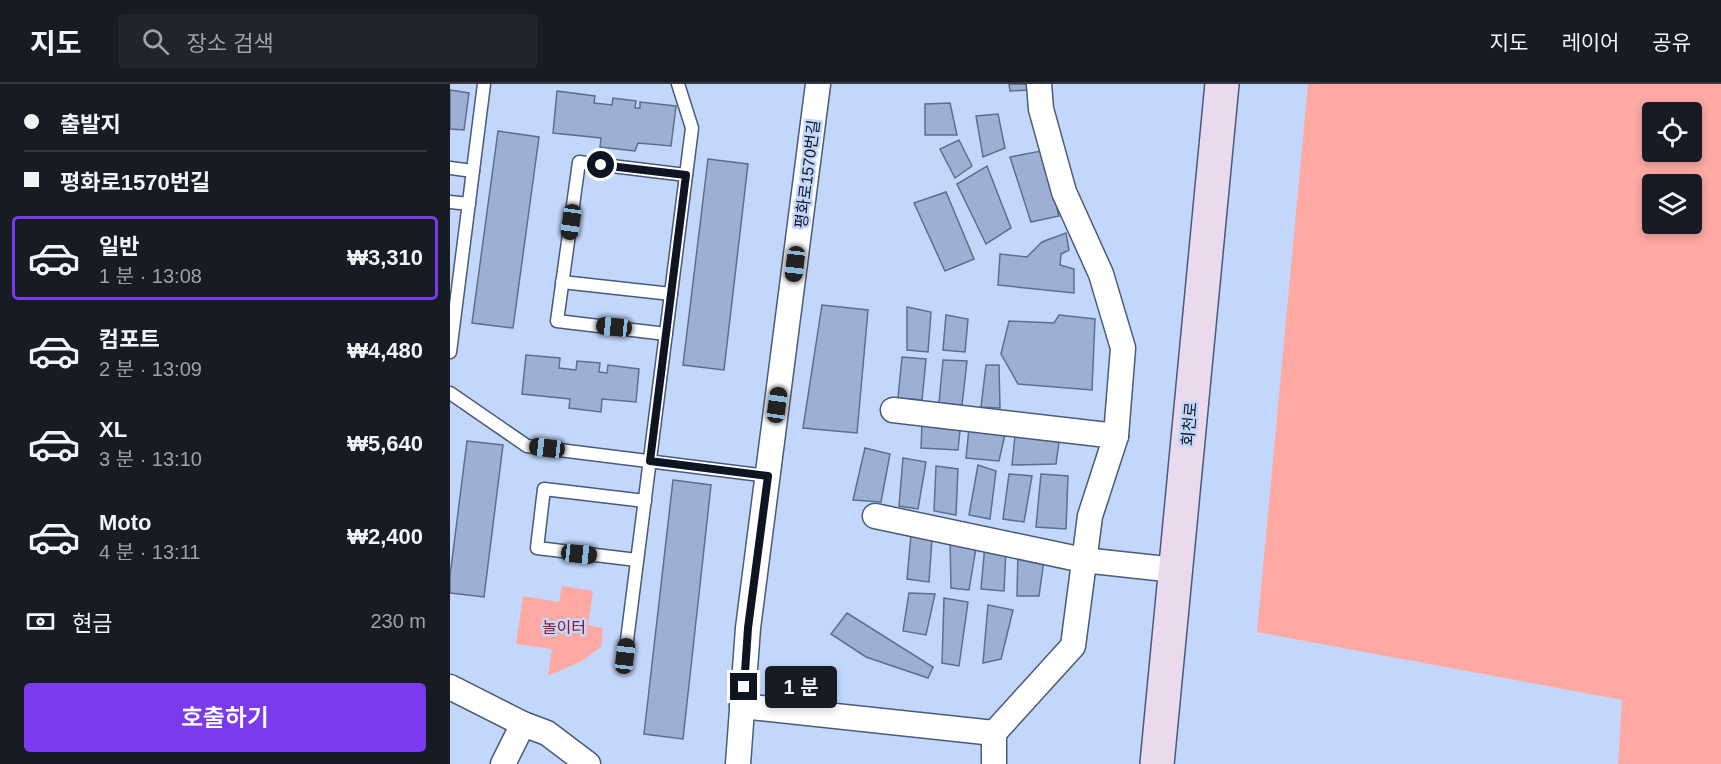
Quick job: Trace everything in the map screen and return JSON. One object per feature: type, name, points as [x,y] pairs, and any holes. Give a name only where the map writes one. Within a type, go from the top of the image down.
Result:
[{"type":"street","name":"평화로1570번길","points":[[738,764],[748,628],[818,84]]},
{"type":"street","points":[[994,764],[994,733],[1073,646],[1090,516],[1116,436],[1123,348],[1101,274],[1064,192],[1041,109],[1038,84]]},
{"type":"street","points":[[1217,84],[1218,124]]},
{"type":"street","name":"회천로","points":[[1157,764],[1222,84]]},
{"type":"street","points":[[1213,181],[1245,84]]},
{"type":"street","points":[[893,410],[1116,436]]},
{"type":"street","points":[[875,516],[1083,560],[1176,570]]},
{"type":"street","points":[[450,687],[523,724],[547,733],[588,764]]},
{"type":"street","points":[[742,706],[994,733]]},
{"type":"street","points":[[503,764],[523,724]]},
{"type":"lane","points":[[450,352],[453,308],[474,171],[484,84]]},
{"type":"lane","points":[[625,656],[692,129],[678,84]]},
{"type":"lane","points":[[666,334],[557,321],[579,162],[686,175]]},
{"type":"lane","points":[[450,168],[474,171]]},
{"type":"lane","points":[[450,202],[469,204]]},
{"type":"lane","points":[[562,282],[671,294]]},
{"type":"lane","points":[[450,393],[527,446],[768,476]]},
{"type":"lane","points":[[637,560],[537,548],[544,489],[645,501]]},
{"type":"green space","points":[[1308,84],[1721,84],[1721,764],[1618,764],[1622,700],[1257,632]]},
{"type":"green space","name":"놀이터","points":[[562,586],[593,591],[588,625],[603,628],[601,647],[582,661],[548,676],[552,649],[516,644],[523,596],[559,602]]},
{"type":"building","points":[[1009,84],[1028,84],[1029,90],[1010,91]]},
{"type":"building","points":[[450,90],[469,93],[464,130],[450,129]]},
{"type":"building","points":[[557,91],[595,96],[594,103],[612,105],[613,98],[636,101],[635,108],[640,108],[640,102],[676,106],[671,146],[638,143],[635,151],[600,147],[601,138],[553,133]]},
{"type":"building","points":[[950,103],[957,135],[925,135],[925,104]]},
{"type":"building","points":[[998,114],[1005,148],[983,157],[976,116]]},
{"type":"building","points":[[498,131],[539,137],[513,328],[472,323]]},
{"type":"building","points":[[959,140],[972,166],[955,178],[940,149]]},
{"type":"building","points":[[1041,151],[1059,216],[1031,222],[1010,157]]},
{"type":"building","points":[[708,159],[748,164],[724,370],[683,365]]},
{"type":"building","points":[[987,166],[1011,228],[986,244],[957,184]]},
{"type":"building","points":[[946,192],[974,259],[945,271],[914,203]]},
{"type":"building","points":[[1066,233],[1069,250],[1061,254],[1060,265],[1074,269],[1074,293],[998,285],[1000,254],[1027,257],[1042,242]]},
{"type":"building","points":[[822,305],[868,310],[857,433],[803,428]]},
{"type":"building","points":[[907,307],[931,312],[928,352],[907,350]]},
{"type":"building","points":[[946,315],[968,319],[965,352],[943,350]]},
{"type":"building","points":[[1059,315],[1095,319],[1092,390],[1018,384],[1001,354],[1009,321],[1054,323]]},
{"type":"building","points":[[526,355],[560,358],[559,368],[576,370],[577,361],[600,363],[599,372],[607,373],[608,365],[639,369],[636,402],[602,399],[601,412],[569,408],[570,399],[522,394]]},
{"type":"building","points":[[902,357],[926,359],[922,400],[898,398]]},
{"type":"building","points":[[943,360],[967,361],[962,405],[939,403]]},
{"type":"building","points":[[986,365],[999,365],[1000,408],[981,407]]},
{"type":"building","points":[[922,424],[960,430],[958,450],[921,448]]},
{"type":"building","points":[[969,428],[1005,434],[999,461],[966,458]]},
{"type":"building","points":[[1015,436],[1059,442],[1056,464],[1012,465]]},
{"type":"building","points":[[467,441],[503,445],[484,597],[450,593],[450,576]]},
{"type":"building","points":[[865,448],[890,454],[881,502],[853,500]]},
{"type":"building","points":[[903,458],[926,462],[918,509],[899,506]]},
{"type":"building","points":[[978,465],[996,471],[990,519],[969,515]]},
{"type":"building","points":[[936,466],[958,469],[956,515],[934,511]]},
{"type":"building","points":[[1009,474],[1032,476],[1024,522],[1003,519]]},
{"type":"building","points":[[1041,474],[1068,476],[1066,529],[1036,527]]},
{"type":"building","points":[[673,480],[711,485],[683,739],[644,734]]},
{"type":"building","points":[[911,535],[932,539],[929,582],[907,579]]},
{"type":"building","points":[[950,539],[977,542],[969,590],[951,588]]},
{"type":"building","points":[[985,545],[1006,549],[1004,591],[981,589]]},
{"type":"building","points":[[1018,550],[1045,553],[1039,596],[1017,596]]},
{"type":"building","points":[[909,593],[935,594],[926,635],[903,631]]},
{"type":"building","points":[[944,598],[968,602],[959,666],[942,663]]},
{"type":"building","points":[[988,605],[1013,610],[1001,659],[983,663]]},
{"type":"building","points":[[847,613],[933,667],[928,678],[866,657],[831,634]]},
{"type":"route","points":[[601,165],[686,175],[650,461],[768,476],[748,628],[744,687]]}]
